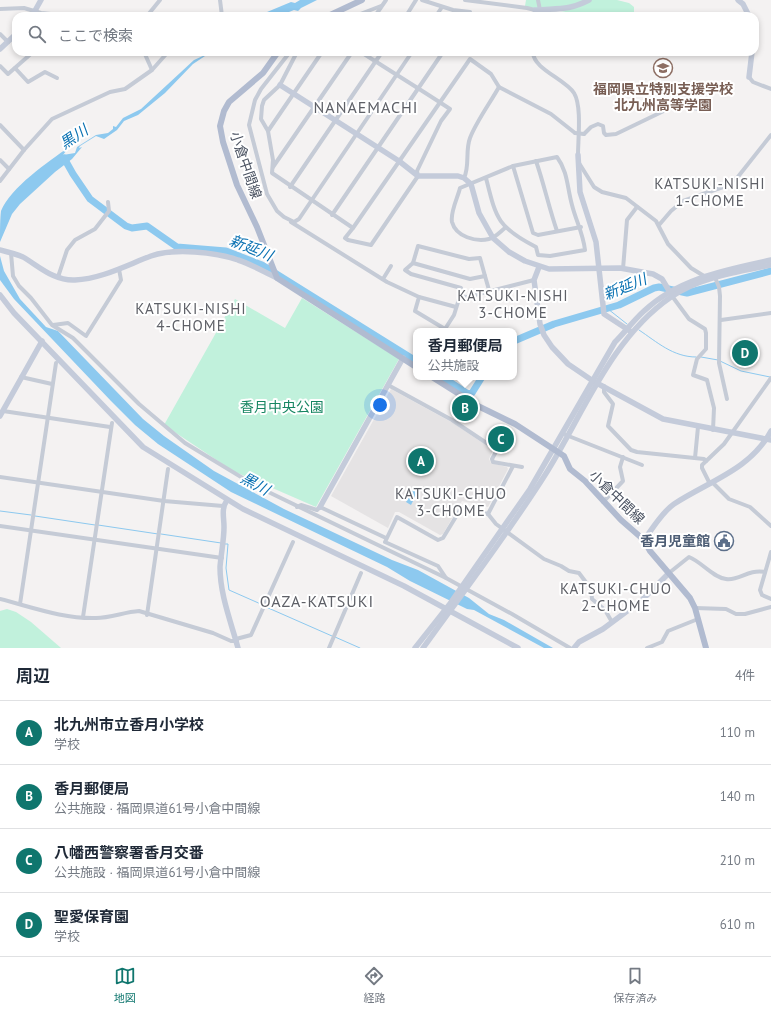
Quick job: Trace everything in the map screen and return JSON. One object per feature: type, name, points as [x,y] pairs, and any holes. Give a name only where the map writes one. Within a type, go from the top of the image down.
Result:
[{"type":"main road","points":[[336,12],[362,0]]},
{"type":"main road","name":"小倉中間線","points":[[275,56],[263,73],[229,102],[224,111],[220,126],[223,142],[237,185],[257,227],[276,278]]},
{"type":"main road","points":[[276,278],[413,365]]},
{"type":"main road","points":[[437,380],[478,406],[515,424],[557,451]]},
{"type":"main road","name":"小倉中間線","points":[[557,451],[566,459],[570,469],[585,481],[603,502],[644,540],[650,551],[690,598],[695,608],[706,648]]},
{"type":"street","points":[[35,12],[41,0]]},
{"type":"street","points":[[150,12],[160,0]]},
{"type":"street","points":[[220,0],[222,12]]},
{"type":"street","points":[[377,12],[386,0]]},
{"type":"street","points":[[408,12],[416,0]]},
{"type":"street","points":[[422,0],[442,7],[470,12]]},
{"type":"street","points":[[465,0],[520,6],[538,10],[556,10],[567,8],[589,0]]},
{"type":"street","points":[[538,0],[538,10]]},
{"type":"street","points":[[738,0],[743,4],[747,12]]},
{"type":"street","points":[[520,6],[522,1]]},
{"type":"street","points":[[365,12],[381,6]]},
{"type":"street","points":[[439,12],[442,7]]},
{"type":"street","points":[[0,9],[24,8],[31,12]]},
{"type":"street","points":[[0,34],[8,42]]},
{"type":"street","points":[[0,49],[12,38]]},
{"type":"street","points":[[0,66],[8,74],[28,56]]},
{"type":"street","points":[[146,56],[152,70]]},
{"type":"street","points":[[0,181],[24,150],[52,119],[110,92],[125,89],[152,70],[164,56]]},
{"type":"street","points":[[287,56],[261,89],[255,100],[249,125],[267,194],[278,211],[290,222],[405,292],[456,307]]},
{"type":"street","points":[[295,56],[280,85],[264,100],[262,106],[261,119],[268,131],[273,160],[272,173],[352,228]]},
{"type":"street","points":[[268,131],[319,56]]},
{"type":"street","points":[[273,168],[349,56]]},
{"type":"street","points":[[367,56],[417,89],[440,102],[450,109],[432,139],[417,171],[418,176],[371,245],[358,243],[346,238],[352,228],[399,161],[440,102],[470,59],[491,74],[499,87],[551,114],[575,133],[584,134],[591,127],[598,124],[603,126],[604,133],[616,134],[672,107],[681,106],[698,108]]},
{"type":"street","points":[[290,186],[380,56]]},
{"type":"street","points":[[290,222],[299,219],[409,56]]},
{"type":"street","points":[[332,215],[440,56]]},
{"type":"street","points":[[533,56],[539,64],[569,86],[575,94],[578,117],[580,192],[596,242],[604,314],[630,331]]},
{"type":"street","points":[[752,56],[749,77],[753,82],[771,89]]},
{"type":"street","points":[[15,68],[28,82],[45,72],[57,78]]},
{"type":"street","points":[[280,85],[399,161],[418,176],[458,176],[464,178],[471,184],[479,213],[493,238],[509,252],[539,267],[549,269],[623,269],[659,276],[689,319],[705,329],[706,349],[697,359],[693,375],[707,380],[714,408],[713,430]]},
{"type":"street","points":[[464,178],[468,171],[467,156],[470,138],[499,87]]},
{"type":"street","points":[[0,125],[24,150]]},
{"type":"street","points":[[659,225],[683,201],[723,187],[737,178],[771,135]]},
{"type":"street","points":[[486,178],[494,210],[505,228],[536,247],[538,255],[550,256],[585,250],[581,227],[572,205],[568,178],[557,157],[513,166],[460,188],[452,216],[452,222],[466,237],[472,239],[493,238],[505,228]]},
{"type":"street","points":[[0,160],[9,169]]},
{"type":"street","points":[[536,161],[544,183],[546,200],[557,232]]},
{"type":"street","points":[[579,163],[594,187],[602,192],[626,198],[656,221],[668,244],[691,268],[704,276]]},
{"type":"street","points":[[513,166],[533,233],[538,236],[581,227]]},
{"type":"street","points":[[58,277],[67,250],[75,240],[95,229],[110,210],[108,202]]},
{"type":"street","points":[[623,269],[627,220],[637,207]]},
{"type":"street","points":[[464,298],[461,288],[411,274],[405,270],[413,263],[418,246],[469,259],[480,258],[489,290]]},
{"type":"street","points":[[0,250],[24,258],[46,273],[75,280],[118,269],[152,255],[170,252],[185,252],[230,257],[276,278]]},
{"type":"street","points":[[9,252],[13,276],[19,286],[31,298],[52,325],[73,338],[138,404],[185,443],[256,486],[446,578],[570,648]]},
{"type":"street","points":[[671,294],[714,275],[771,260]]},
{"type":"street","points":[[413,263],[470,279],[485,276]]},
{"type":"street","points":[[423,648],[449,608],[505,530],[557,451],[596,382],[630,331],[671,294],[704,276],[771,265]]},
{"type":"street","points":[[383,280],[391,266]]},
{"type":"street","points":[[539,267],[534,280],[540,324],[544,335],[552,347],[568,364],[596,382],[663,419],[769,440]]},
{"type":"street","points":[[52,325],[68,323],[86,336],[121,280],[118,269]]},
{"type":"street","points":[[714,275],[719,287],[721,320],[719,363],[727,399]]},
{"type":"street","points":[[446,328],[454,315],[459,299],[489,290],[534,280]]},
{"type":"street","points":[[0,295],[143,447],[227,500],[295,535],[449,608],[518,648]]},
{"type":"street","points":[[419,297],[415,311],[443,328]]},
{"type":"street","points":[[721,320],[771,313]]},
{"type":"street","points":[[42,341],[1,414],[111,425],[83,617]]},
{"type":"street","points":[[297,507],[301,505],[317,510],[320,507],[403,358]]},
{"type":"street","points":[[20,604],[56,363]]},
{"type":"street","points":[[21,377],[52,384]]},
{"type":"street","points":[[771,379],[724,444],[706,461],[702,468],[712,484],[729,499],[750,507],[771,526]]},
{"type":"street","points":[[388,385],[452,420],[497,450],[492,459],[493,462],[522,467]]},
{"type":"street","points":[[604,386],[604,392],[613,404],[608,426],[631,450],[637,452],[704,459],[706,461]]},
{"type":"street","points":[[695,458],[698,427]]},
{"type":"street","points":[[644,540],[674,505],[712,484],[745,463],[769,440],[771,431]]},
{"type":"street","points":[[566,435],[642,465]]},
{"type":"street","points":[[603,502],[623,481],[620,467],[622,458]]},
{"type":"street","points":[[488,514],[513,466]]},
{"type":"street","points":[[147,615],[168,469]]},
{"type":"street","points":[[0,477],[101,492],[223,506]]},
{"type":"street","points":[[227,500],[223,506],[224,527],[220,567],[225,601],[238,648]]},
{"type":"street","points":[[320,507],[386,538]]},
{"type":"street","points":[[446,578],[438,566],[385,542],[397,517],[438,540],[443,538],[460,510],[464,508],[488,514],[505,530],[544,559],[561,566],[568,571],[579,573],[591,589],[592,599],[605,610],[612,622]]},
{"type":"street","points":[[0,526],[222,558]]},
{"type":"street","points":[[0,599],[55,614],[83,617],[111,617],[139,611],[147,615],[166,618],[177,624],[213,633],[231,641],[251,635],[293,542]]},
{"type":"street","points":[[771,552],[760,590],[762,595],[771,599]]},
{"type":"street","points":[[574,648],[579,642],[595,634],[642,600],[669,573],[689,557],[725,579],[733,579],[755,570],[765,572]]},
{"type":"street","points":[[328,648],[362,573]]},
{"type":"street","points":[[695,608],[726,610],[740,614],[771,607]]},
{"type":"street","points":[[415,648],[449,608]]},
{"type":"street","points":[[650,647],[662,642],[668,631],[698,620]]},
{"type":"shaded area","points":[[391,389],[453,423],[493,450],[489,459],[491,463],[507,467],[508,469],[488,507],[462,501],[443,534],[440,535],[399,512],[395,512],[388,528],[331,496]]},
{"type":"green space","points":[[526,0],[617,0],[629,3],[634,7],[634,12],[536,12],[525,6]]},
{"type":"green space","name":"香月中央公園","points":[[302,298],[399,359],[316,507],[233,471],[164,425],[235,299],[285,328]]},
{"type":"green space","points":[[7,609],[16,612],[31,622],[61,648],[0,648],[0,611]]},
{"type":"water","points":[[300,0],[317,0],[298,11],[267,12],[291,2],[295,3]]},
{"type":"water","points":[[205,56],[193,64],[165,93],[138,115],[124,121],[117,130],[104,139],[96,136],[80,146],[79,148],[82,147],[72,159],[55,172],[20,204],[12,214],[0,242],[1,211],[6,202],[21,184],[69,147],[63,155],[75,153],[77,147],[96,135],[108,133],[113,129],[113,126],[116,127],[123,118],[141,109],[194,60]]},
{"type":"water","points":[[0,256],[4,271],[20,299],[46,327],[58,331],[143,419],[164,436],[214,471],[284,509],[392,560],[418,570],[469,598],[489,614],[504,620],[553,648],[544,648],[474,610],[467,609],[410,581],[387,567],[231,492],[158,444],[135,425],[111,401],[14,299],[0,280]]},
{"type":"water","points":[[413,489],[418,491],[411,505],[406,502]]},
{"type":"waterway","name":"新延川","points":[[64,158],[90,199],[126,226],[132,228],[147,226],[177,247],[226,251],[262,265],[413,359]]},
{"type":"waterway","name":"新延川","points":[[517,340],[554,324],[619,305],[654,288],[659,287],[687,293],[771,271]]},
{"type":"waterway","points":[[608,309],[627,324]]},
{"type":"waterway","points":[[639,330],[673,352],[696,357]]},
{"type":"waterway","points":[[701,357],[718,360]]},
{"type":"waterway","points":[[720,361],[741,371],[770,377]]},
{"type":"waterway","name":"新延川","points":[[447,380],[468,394],[472,393],[480,380]]},
{"type":"waterway","points":[[0,511],[31,515]]},
{"type":"waterway","points":[[35,516],[95,525]]},
{"type":"waterway","points":[[98,525],[158,534]]},
{"type":"waterway","points":[[161,534],[221,543]]},
{"type":"waterway","points":[[224,544],[228,544],[226,568],[229,590],[263,605]]},
{"type":"waterway","points":[[266,607],[332,636]]},
{"type":"waterway","points":[[335,637],[360,648]]},
{"type":"place","name":"福岡県立特別支援学校 北九州高等学園","points":[[663,68]]},
{"type":"place","name":"聖愛保育園","points":[[745,353]]},
{"type":"place","name":"香月郵便局","points":[[465,408]]},
{"type":"place","name":"八幡西警察署香月交番","points":[[501,439]]},
{"type":"place","name":"北九州市立香月小学校","points":[[421,461]]},
{"type":"place","name":"香月児童館","points":[[724,541]]},
{"type":"district","name":"NANAEMACHI","points":[[366,107]]},
{"type":"district","name":"KATSUKI-NISHI 1-CHOME","points":[[710,192]]},
{"type":"district","name":"KATSUKI-NISHI 3-CHOME","points":[[513,304]]},
{"type":"district","name":"KATSUKI-NISHI 4-CHOME","points":[[191,318]]},
{"type":"district","name":"KATSUKI-CHUO 3-CHOME","points":[[451,502]]},
{"type":"district","name":"KATSUKI-CHUO 2-CHOME","points":[[616,598]]},
{"type":"district","name":"OAZA-KATSUKI","points":[[317,601]]},
{"type":"water label","name":"黒川","points":[[74,137]]},
{"type":"water label","name":"黒川","points":[[255,484]]}]
